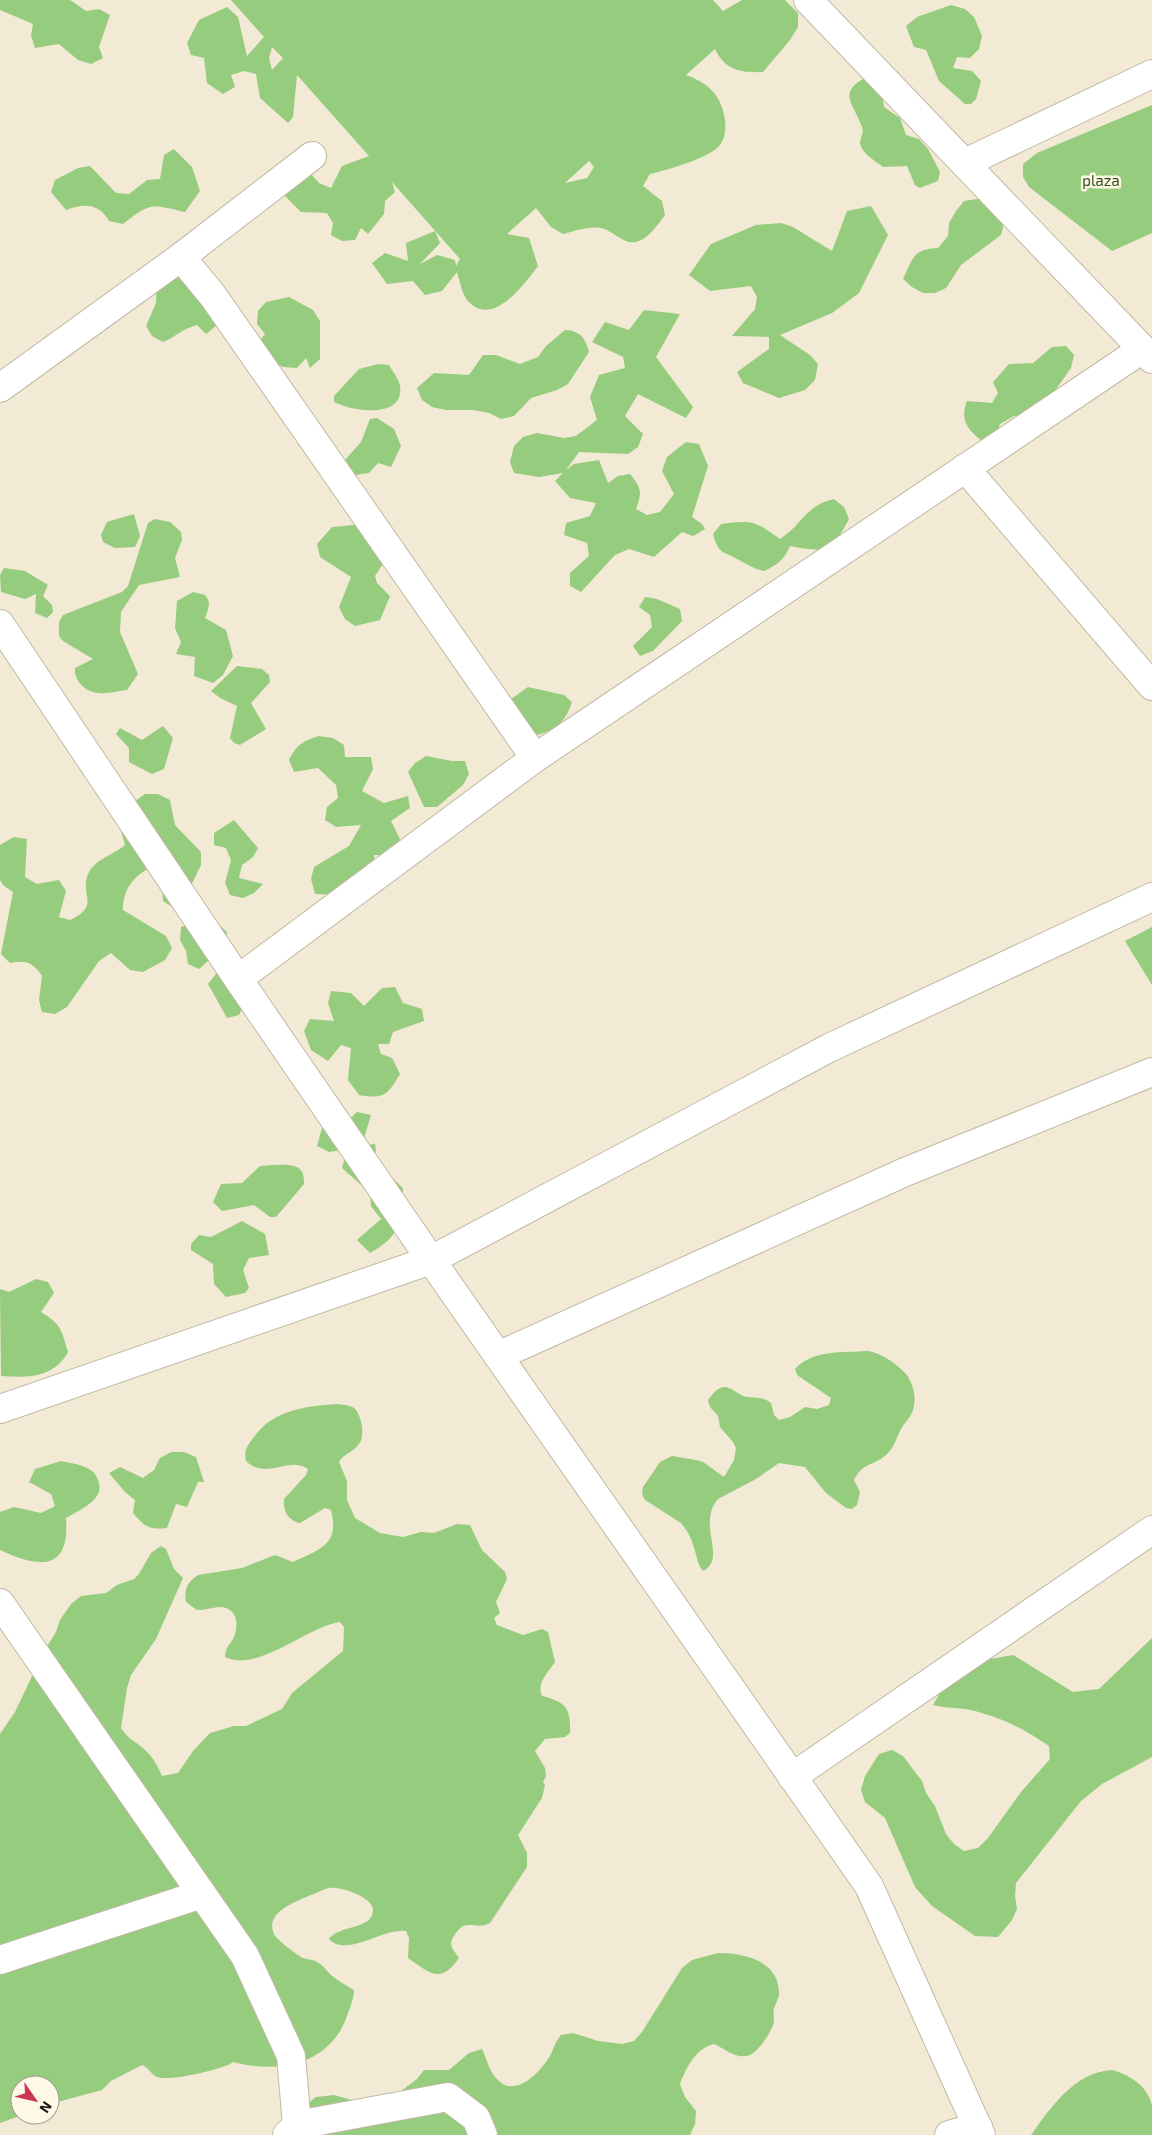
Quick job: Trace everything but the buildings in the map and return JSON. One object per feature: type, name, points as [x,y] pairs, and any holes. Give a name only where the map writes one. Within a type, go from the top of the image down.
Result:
[{"type":"street","points":[[238,979],[535,758],[965,468],[1147,355],[808,0]]},
{"type":"street","points":[[965,163],[1152,74]]},
{"type":"street","points":[[0,388],[181,257],[312,156]]},
{"type":"street","points":[[181,257],[213,296],[535,758]]},
{"type":"street","points":[[965,468],[1152,686]]},
{"type":"street","points":[[0,624],[238,979],[431,1260],[869,1886],[979,2131],[949,2135]]},
{"type":"street","points":[[0,1409],[431,1260],[830,1048],[1152,898]]},
{"type":"street","points":[[498,1356],[905,1172],[1152,1072]]},
{"type":"street","points":[[792,1777],[1152,1530]]},
{"type":"street","points":[[0,1603],[245,1956],[290,2056],[292,2130],[448,2097],[476,2118],[483,2135]]},
{"type":"street","points":[[0,1960],[202,1894]]},
{"type":"green space","points":[[0,0],[70,0],[86,11],[99,9],[110,15],[99,47],[103,58],[91,64],[78,60],[59,44],[35,48],[31,35],[33,24],[0,10]]},
{"type":"green space","points":[[231,0],[713,0],[723,11],[742,0],[785,0],[798,13],[798,27],[790,40],[763,72],[747,72],[734,69],[723,62],[715,49],[686,75],[704,84],[718,98],[724,112],[724,135],[718,147],[705,156],[650,174],[643,186],[662,201],[665,215],[647,236],[635,242],[629,242],[601,228],[587,228],[563,234],[551,227],[536,208],[507,234],[529,238],[538,266],[508,300],[498,307],[488,310],[478,308],[468,301],[457,272],[442,291],[425,295],[413,281],[387,284],[372,263],[385,253],[408,261],[406,243],[435,231],[440,243],[420,264],[437,255],[455,260],[456,266],[460,259],[392,182],[395,192],[385,201],[384,214],[368,234],[361,228],[355,240],[342,241],[331,235],[333,223],[327,213],[301,212],[283,194],[289,183],[311,174],[319,183],[331,188],[342,166],[369,156],[297,75],[293,117],[288,123],[260,98],[256,74],[244,71],[231,75],[235,87],[223,94],[207,83],[204,58],[191,55],[187,43],[199,20],[227,7],[238,17],[247,56],[264,37]],"holes":[[[272,47],[283,58],[272,70],[269,58]],[[589,161],[594,167],[587,178],[565,183]]]},
{"type":"green space","points":[[951,5],[965,9],[974,17],[982,36],[979,49],[970,58],[957,57],[953,68],[972,71],[981,81],[976,99],[971,104],[965,104],[939,81],[926,50],[914,47],[906,26],[917,17]]},
{"type":"green space","points":[[867,77],[880,82],[884,107],[900,118],[906,135],[919,139],[928,149],[940,172],[938,181],[920,188],[915,185],[907,166],[883,167],[862,149],[860,142],[863,129],[852,105],[850,93],[852,88]]},
{"type":"green space","name":"plaza","points":[[1152,105],[1152,233],[1112,251],[1029,187],[1023,177],[1023,164],[1037,153]]},
{"type":"green space","points":[[174,149],[192,167],[200,191],[185,212],[158,206],[146,208],[123,224],[109,221],[101,211],[90,206],[79,206],[66,210],[51,192],[55,180],[78,168],[90,166],[116,193],[129,194],[147,180],[160,179],[164,155]]},
{"type":"green space","points":[[977,199],[990,201],[1004,223],[1001,235],[961,265],[946,288],[935,293],[923,293],[912,287],[903,279],[912,260],[923,250],[938,248],[948,236],[949,223],[956,211],[964,201]]},
{"type":"green space","points":[[871,206],[888,235],[859,293],[832,313],[780,335],[810,355],[818,364],[815,380],[805,390],[779,398],[743,383],[737,372],[769,349],[769,337],[732,336],[755,309],[757,297],[751,286],[710,291],[689,275],[711,244],[756,225],[781,223],[793,227],[832,251],[847,211]]},
{"type":"green space","points":[[177,262],[217,325],[206,334],[197,325],[163,342],[152,336],[146,326],[156,303],[157,278]]},
{"type":"green space","points":[[289,297],[313,310],[320,321],[320,359],[310,368],[306,358],[297,368],[283,367],[260,356],[257,344],[265,334],[257,324],[258,311],[266,302]]},
{"type":"green space","points":[[644,310],[680,314],[656,357],[693,407],[686,418],[638,394],[625,416],[643,434],[638,447],[628,454],[579,452],[566,470],[574,464],[599,460],[608,483],[618,476],[630,474],[640,491],[636,509],[647,515],[660,512],[674,494],[662,471],[667,457],[686,442],[699,444],[708,466],[692,517],[702,524],[705,529],[693,536],[682,532],[654,557],[629,549],[615,555],[581,592],[570,586],[570,573],[589,556],[587,543],[564,535],[566,523],[590,516],[596,503],[570,498],[555,481],[563,473],[539,477],[514,473],[510,462],[514,446],[523,437],[537,433],[564,438],[576,436],[597,420],[590,397],[599,375],[625,368],[623,357],[592,342],[605,322],[629,330]]},
{"type":"green space","points":[[565,330],[578,333],[586,342],[589,352],[568,384],[557,390],[531,398],[514,416],[501,419],[489,413],[473,410],[446,410],[432,407],[422,400],[417,388],[434,373],[469,375],[483,355],[496,355],[520,364],[538,357],[546,346]]},
{"type":"green space","points":[[1066,346],[1074,355],[1071,368],[1040,412],[1014,416],[1000,424],[996,437],[985,443],[974,435],[965,420],[964,414],[967,401],[992,403],[998,393],[993,382],[1009,364],[1033,363],[1052,347]]},
{"type":"green space","points":[[378,364],[389,365],[400,386],[399,397],[394,404],[386,408],[364,410],[334,402],[334,396],[359,369]]},
{"type":"green space","points":[[377,418],[394,429],[401,446],[391,467],[378,463],[369,473],[356,475],[346,467],[345,460],[361,442],[370,419]]},
{"type":"green space","points":[[834,499],[844,507],[849,519],[837,539],[827,548],[812,550],[790,546],[786,555],[780,561],[764,571],[751,567],[719,549],[713,534],[721,524],[747,522],[765,528],[780,539],[811,510]]},
{"type":"green space","points":[[134,514],[140,536],[135,547],[115,548],[103,542],[101,535],[107,522]]},
{"type":"green space","points":[[155,519],[170,522],[181,532],[182,540],[175,558],[180,577],[139,585],[121,612],[120,632],[138,674],[127,690],[109,693],[94,692],[81,685],[75,673],[75,668],[93,659],[63,641],[59,636],[59,622],[63,615],[122,592],[128,586],[148,523]]},
{"type":"green space","points":[[354,525],[386,535],[389,555],[375,576],[377,583],[390,596],[380,620],[355,626],[345,619],[339,607],[351,577],[320,557],[317,544],[332,527]]},
{"type":"green space","points":[[4,568],[25,571],[48,585],[43,596],[52,605],[53,612],[47,618],[35,613],[36,594],[25,599],[1,592],[0,575]]},
{"type":"green space","points":[[193,592],[205,595],[207,598],[209,606],[205,618],[226,630],[233,656],[223,675],[213,683],[194,676],[195,657],[176,654],[181,642],[175,628],[177,601]]},
{"type":"green space","points":[[645,597],[657,599],[680,609],[682,621],[653,651],[640,656],[633,646],[652,627],[650,615],[639,607]]},
{"type":"green space","points":[[237,666],[262,669],[269,675],[270,682],[251,703],[266,729],[240,745],[234,743],[230,738],[237,706],[220,698],[211,691]]},
{"type":"green space","points":[[528,687],[564,695],[572,702],[567,714],[559,724],[537,735],[514,724],[507,702]]},
{"type":"green space","points":[[163,726],[173,738],[164,769],[152,774],[129,762],[129,748],[116,734],[120,728],[142,740]]},
{"type":"green space","points":[[319,736],[333,738],[344,745],[345,757],[371,757],[373,769],[362,791],[384,803],[408,796],[410,808],[391,821],[402,843],[397,855],[374,855],[375,867],[339,895],[315,894],[311,879],[314,867],[349,846],[361,825],[336,827],[325,820],[327,807],[338,798],[336,785],[318,768],[294,772],[289,760],[301,744]]},
{"type":"green space","points":[[426,756],[452,761],[465,761],[469,774],[463,785],[437,807],[424,807],[408,772],[415,763]]},
{"type":"green space","points":[[145,794],[158,794],[170,800],[175,825],[201,852],[201,865],[183,902],[174,908],[163,901],[162,889],[149,868],[133,880],[125,896],[123,910],[166,936],[172,948],[165,960],[143,972],[130,970],[111,953],[99,961],[67,1007],[55,1014],[42,1012],[39,1000],[42,976],[29,963],[10,963],[1,954],[13,892],[3,885],[0,880],[0,845],[14,837],[27,839],[25,877],[37,884],[59,880],[66,891],[59,917],[70,920],[79,915],[87,906],[86,884],[90,871],[98,862],[125,845],[118,820],[124,809]]},
{"type":"green space","points":[[234,820],[258,848],[253,857],[242,865],[239,878],[263,884],[254,893],[243,898],[230,895],[225,883],[231,860],[226,848],[214,845],[214,833]]},
{"type":"green space","points":[[204,919],[217,923],[227,932],[226,945],[199,969],[188,964],[186,951],[180,940],[181,927]]},
{"type":"green space","points":[[1152,927],[1152,985],[1125,941]]},
{"type":"green space","points":[[229,971],[249,994],[239,1015],[227,1018],[208,984],[216,974]]},
{"type":"green space","points":[[395,987],[403,1003],[422,1009],[424,1021],[393,1032],[389,1044],[378,1044],[381,1054],[392,1058],[400,1074],[392,1087],[380,1096],[359,1095],[348,1080],[351,1048],[341,1045],[328,1061],[311,1050],[304,1031],[310,1019],[334,1021],[328,1003],[331,991],[351,993],[364,1006],[382,988]]},
{"type":"green space","points":[[357,1112],[371,1115],[364,1138],[356,1146],[375,1144],[376,1151],[369,1180],[390,1176],[403,1188],[402,1210],[398,1226],[388,1240],[370,1253],[357,1240],[381,1219],[371,1206],[370,1193],[342,1168],[345,1157],[354,1148],[329,1152],[317,1146],[324,1121],[342,1126]]},
{"type":"green space","points":[[260,1166],[295,1166],[303,1175],[304,1184],[276,1217],[270,1217],[254,1205],[222,1211],[213,1202],[221,1184],[242,1183]]},
{"type":"green space","points":[[242,1221],[265,1234],[269,1255],[249,1258],[243,1270],[249,1288],[245,1293],[226,1297],[214,1284],[213,1264],[191,1250],[191,1244],[199,1235],[211,1237]]},
{"type":"green space","points":[[36,1279],[48,1282],[54,1293],[41,1312],[53,1320],[60,1328],[68,1352],[62,1361],[48,1372],[20,1377],[1,1376],[0,1289],[9,1292]]},
{"type":"green space","points":[[867,1351],[888,1359],[906,1374],[911,1382],[915,1401],[912,1413],[891,1449],[881,1459],[864,1467],[857,1474],[854,1480],[860,1492],[857,1505],[852,1509],[846,1508],[826,1493],[805,1467],[779,1463],[756,1479],[718,1499],[712,1509],[710,1519],[713,1558],[710,1565],[703,1571],[698,1563],[691,1538],[681,1523],[645,1500],[642,1494],[643,1487],[660,1462],[672,1456],[696,1460],[703,1462],[724,1477],[734,1460],[736,1448],[720,1427],[718,1416],[710,1407],[708,1400],[715,1392],[725,1387],[743,1396],[765,1400],[771,1403],[774,1415],[779,1420],[790,1417],[805,1407],[817,1409],[829,1405],[831,1398],[797,1375],[795,1369],[811,1358],[820,1355]]},
{"type":"green space","points":[[337,1404],[352,1407],[360,1418],[362,1427],[361,1441],[339,1462],[347,1481],[347,1500],[355,1518],[380,1533],[403,1537],[421,1532],[434,1533],[457,1524],[470,1525],[482,1550],[505,1572],[507,1579],[496,1602],[500,1613],[494,1618],[497,1625],[523,1635],[542,1629],[548,1632],[555,1662],[542,1682],[542,1696],[557,1701],[565,1707],[568,1712],[570,1733],[565,1737],[545,1739],[535,1751],[545,1768],[546,1776],[543,1782],[545,1785],[542,1798],[518,1835],[527,1853],[527,1867],[490,1923],[460,1928],[451,1942],[452,1948],[459,1958],[446,1972],[440,1974],[429,1972],[408,1958],[409,1938],[406,1931],[397,1931],[355,1944],[336,1944],[329,1939],[340,1931],[367,1921],[371,1916],[372,1905],[355,1893],[334,1888],[327,1889],[284,1908],[274,1919],[272,1926],[274,1934],[279,1940],[300,1957],[319,1963],[331,1975],[354,1990],[351,2006],[339,2033],[328,2046],[315,2055],[300,2062],[284,2066],[267,2067],[233,2062],[208,2071],[172,2078],[157,2077],[142,2065],[111,2081],[102,2090],[60,2101],[60,2075],[10,2075],[10,2119],[0,2123],[0,1734],[15,1712],[43,1653],[56,1632],[60,1620],[71,1604],[81,1596],[106,1593],[117,1585],[134,1579],[151,1553],[161,1546],[166,1549],[174,1569],[183,1578],[156,1639],[131,1675],[127,1688],[121,1728],[150,1755],[162,1776],[178,1773],[193,1751],[210,1733],[234,1726],[246,1726],[282,1709],[292,1693],[343,1651],[344,1627],[340,1622],[312,1632],[267,1654],[252,1659],[238,1660],[225,1657],[226,1649],[233,1639],[236,1628],[233,1613],[224,1607],[197,1610],[186,1602],[185,1598],[189,1583],[198,1575],[242,1568],[275,1555],[293,1562],[326,1544],[333,1531],[331,1510],[325,1508],[300,1523],[289,1518],[284,1508],[284,1499],[306,1475],[308,1469],[300,1465],[293,1465],[262,1469],[254,1467],[246,1461],[245,1454],[250,1443],[262,1428],[271,1421],[291,1411]]},
{"type":"green space","points":[[171,1452],[184,1452],[196,1457],[204,1482],[198,1482],[187,1507],[176,1504],[167,1528],[151,1528],[141,1522],[133,1513],[135,1500],[125,1492],[109,1473],[120,1467],[143,1478],[154,1470],[160,1458]]},
{"type":"green space","points":[[61,1461],[92,1471],[97,1478],[100,1489],[94,1500],[66,1518],[66,1536],[63,1548],[57,1557],[49,1561],[39,1562],[14,1556],[0,1550],[0,1512],[14,1507],[41,1513],[55,1506],[51,1494],[29,1482],[35,1469]]},
{"type":"green space","points":[[1152,1638],[1152,1757],[1102,1784],[1081,1801],[1016,1883],[1017,1909],[1012,1920],[998,1937],[975,1936],[932,1906],[915,1887],[885,1818],[865,1802],[861,1790],[865,1776],[879,1754],[892,1750],[903,1756],[922,1781],[926,1793],[935,1806],[946,1834],[954,1844],[964,1851],[978,1848],[988,1838],[1021,1792],[1050,1759],[1049,1746],[1031,1734],[995,1717],[970,1710],[933,1705],[946,1682],[985,1660],[1013,1655],[1073,1692],[1099,1689]]},
{"type":"green space","points":[[718,1953],[739,1955],[759,1961],[774,1974],[778,1983],[779,1995],[774,2009],[774,2021],[771,2030],[754,2053],[740,2056],[714,2044],[702,2050],[692,2060],[680,2084],[685,2097],[696,2111],[695,2124],[690,2135],[283,2135],[306,2105],[316,2097],[334,2095],[358,2102],[382,2095],[389,2096],[401,2091],[417,2079],[424,2070],[449,2070],[469,2053],[482,2049],[495,2077],[505,2085],[512,2086],[526,2082],[539,2071],[552,2053],[561,2035],[573,2033],[598,2041],[622,2044],[634,2041],[642,2032],[682,1968],[692,1960]]},
{"type":"green space","points":[[1112,2070],[1131,2078],[1143,2087],[1147,2093],[1152,2106],[1152,2135],[1031,2135],[1047,2113],[1075,2084],[1099,2072]]}]
